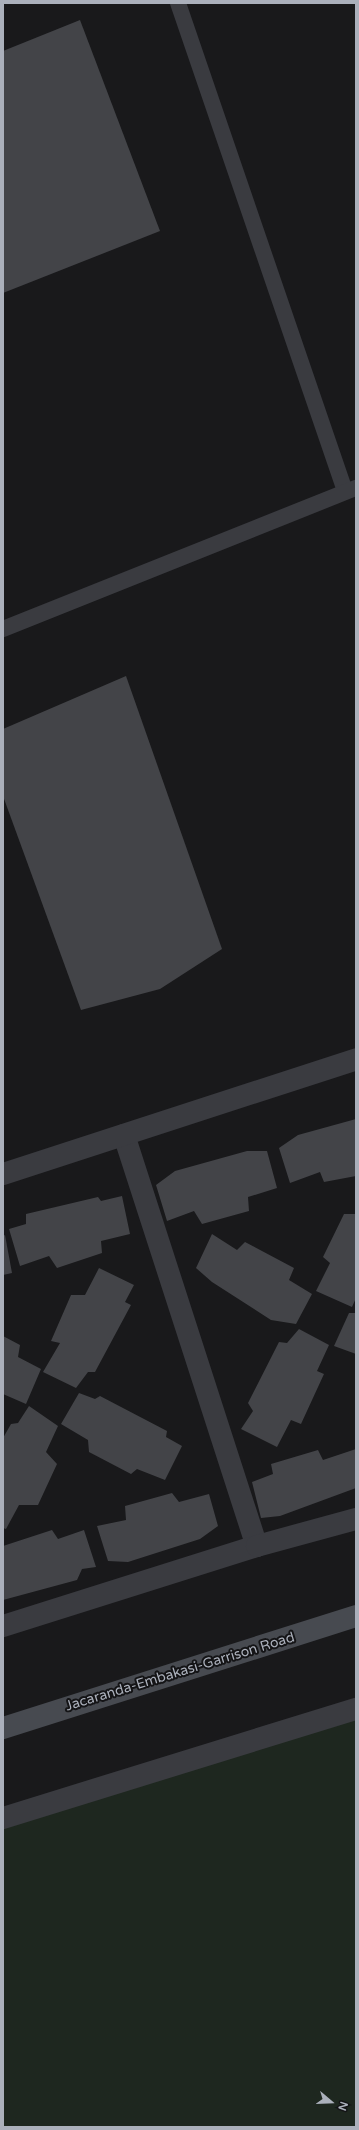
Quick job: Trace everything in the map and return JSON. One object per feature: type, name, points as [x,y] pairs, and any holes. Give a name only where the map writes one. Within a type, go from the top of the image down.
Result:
[{"type":"street","points":[[3,1174],[356,1059]]},
{"type":"street","points":[[124,1135],[257,1546]]},
{"type":"street","points":[[3,1626],[257,1546],[356,1519]]},
{"type":"street","name":"Jacaranda-Embakasi-Garrison Road","points":[[3,1728],[356,1616]]},
{"type":"street","points":[[3,1818],[356,1709]]},
{"type":"lane","points":[[3,629],[350,490],[178,3]]},
{"type":"shaded area","points":[[356,1718],[356,2127],[3,2127],[3,1824]]},
{"type":"building","points":[[80,20],[160,231],[3,293],[3,51]]},
{"type":"building","points":[[126,676],[222,949],[160,989],[81,1010],[3,796],[3,729]]},
{"type":"building","points":[[356,1119],[356,1176],[324,1182],[320,1172],[290,1183],[279,1148],[298,1135]]},
{"type":"building","points":[[247,1151],[267,1151],[277,1188],[248,1197],[249,1211],[202,1224],[194,1211],[167,1221],[156,1185],[175,1171]]},
{"type":"building","points":[[122,1196],[130,1234],[101,1241],[102,1253],[57,1268],[49,1256],[20,1266],[9,1229],[26,1224],[26,1214],[98,1197],[101,1201]]},
{"type":"building","points":[[344,1214],[356,1214],[356,1298],[352,1307],[316,1291],[330,1263],[323,1257]]},
{"type":"building","points":[[212,1234],[237,1250],[245,1242],[294,1268],[289,1280],[312,1294],[296,1324],[271,1320],[212,1282],[196,1268]]},
{"type":"building","points":[[5,1235],[12,1273],[3,1275],[3,1236]]},
{"type":"building","points":[[99,1268],[134,1285],[125,1302],[131,1305],[95,1372],[88,1372],[76,1388],[43,1372],[60,1343],[51,1341],[71,1295],[85,1295]]},
{"type":"building","points":[[349,1313],[356,1313],[356,1354],[334,1346]]},
{"type":"building","points":[[299,1329],[329,1345],[317,1371],[324,1374],[301,1424],[291,1420],[277,1447],[241,1429],[253,1411],[248,1403],[279,1342],[287,1343]]},
{"type":"building","points":[[3,1336],[20,1345],[18,1357],[41,1369],[26,1404],[3,1394]]},
{"type":"building","points":[[79,1393],[95,1399],[100,1396],[167,1431],[166,1437],[182,1446],[165,1480],[137,1469],[131,1474],[89,1452],[88,1440],[61,1424]]},
{"type":"building","points":[[29,1406],[58,1426],[46,1452],[57,1464],[38,1505],[19,1505],[6,1529],[3,1528],[3,1438],[11,1424],[18,1423]]},
{"type":"building","points":[[356,1449],[356,1488],[280,1516],[261,1518],[252,1482],[273,1474],[271,1464],[318,1450],[323,1460]]},
{"type":"building","points":[[172,1493],[179,1502],[209,1494],[218,1526],[200,1539],[128,1562],[108,1561],[97,1526],[126,1520],[125,1506]]},
{"type":"building","points":[[52,1530],[58,1539],[84,1530],[96,1567],[82,1569],[77,1580],[3,1600],[3,1546]]}]
